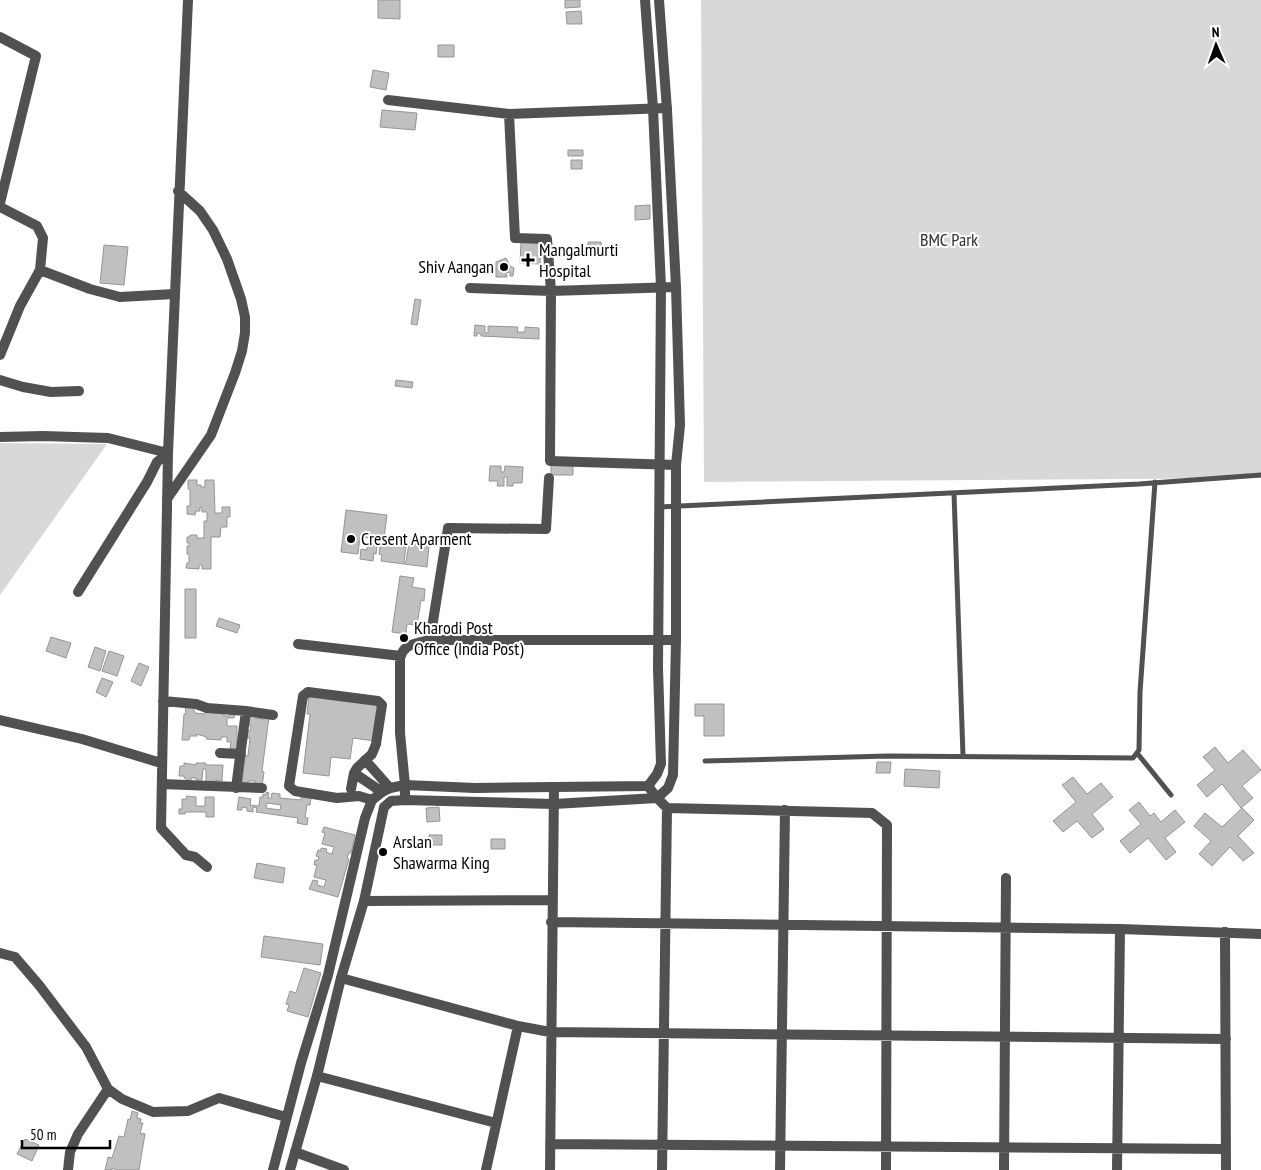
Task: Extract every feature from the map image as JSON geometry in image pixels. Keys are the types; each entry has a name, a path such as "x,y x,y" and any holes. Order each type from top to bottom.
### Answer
{"street":[{"path":"188,0 178,191 168,453 160,828 186,855 195,857 207,867"},
{"path":"645,0 653,108 661,287 658,668 660,764 657,774 648,786"},
{"path":"290,1170 317,1076 340,978 364,901 384,807 391,801 405,800 554,804 656,798 668,788 673,775 676,640 676,465 680,425 676,287 667,108 659,0"},
{"path":"0,37 36,56 0,203"},
{"path":"388,100 509,114 667,108"},
{"path":"509,114 515,238 547,239 551,291 550,461 676,465"},
{"path":"167,500 211,434 242,351 245,325 241,299 227,259 213,230 200,211 178,191"},
{"path":"0,207 37,226 42,238 40,270 20,306 1,350"},
{"path":"40,270 120,297 174,294"},
{"path":"470,288 551,291 676,287"},
{"path":"0,380 23,387 51,392 79,391"},
{"path":"0,437 108,438 168,453"},
{"path":"78,592 147,482 157,462 168,453"},
{"path":"430,640 448,528 546,529 548,478"},
{"path":"405,800 400,733 400,656 402,650 408,646 430,640 676,640"},
{"path":"298,644 400,656"},
{"path":"658,668 675,668"},
{"path":"351,789 354,774 364,760 372,754 376,744 382,705 378,701 308,692 302,696 289,786 294,790 337,798 359,796 372,800"},
{"path":"162,701 273,715"},
{"path":"236,788 246,711"},
{"path":"0,720 82,739 161,763"},
{"path":"660,735 674,735"},
{"path":"220,753 241,754"},
{"path":"364,760 386,790"},
{"path":"354,774 386,790"},
{"path":"162,784 262,788"},
{"path":"273,1170 286,1117 328,975 372,800 386,790 405,785 474,788 648,786"},
{"path":"648,786 656,798 667,808 872,813 887,825 886,1170"},
{"path":"550,1170 554,788"},
{"path":"662,1170 667,808"},
{"path":"780,1170 785,810"},
{"path":"1004,1170 1006,878"},
{"path":"364,901 552,900"},
{"path":"552,922 1006,928 1261,934"},
{"path":"1117,1170 1120,930"},
{"path":"1225,932 1226,1170"},
{"path":"0,953 15,957 39,985 86,1047 108,1088 122,1099 153,1112 188,1111 219,1098 286,1117"},
{"path":"340,978 518,1026 550,1032 1226,1039"},
{"path":"315,1017 330,1022"},
{"path":"486,1170 518,1026"},
{"path":"317,1076 496,1123"},
{"path":"68,1170 70,1152 74,1143 108,1088"},
{"path":"550,1144 1226,1149"},
{"path":"295,1152 344,1170"}],"lane":[{"path":"659,507 1261,476"},
{"path":"705,761 879,756 1133,758 1139,750 1140,692 1155,482"},
{"path":"954,493 963,756"},
{"path":"1137,753 1171,795"}],"green space":[{"name":"BMC Park","path":"701,0 1261,0 1261,478 704,482"},
{"path":"0,443 107,444 0,595"}],"building":[{"path":"378,0 400,0 400,19 378,18"},
{"path":"565,0 580,0 580,7 565,8"},
{"path":"581,11 582,24 567,24 566,12"},
{"path":"438,45 454,45 454,57 438,57"},
{"path":"373,70 389,73 386,90 370,87"},
{"path":"382,110 417,113 415,130 380,127"},
{"path":"568,150 583,150 583,156 568,156"},
{"path":"571,160 582,160 582,169 571,169"},
{"path":"650,205 650,219 635,220 635,206"},
{"path":"521,242 541,243 540,264 520,263"},
{"path":"588,242 601,242 602,249 588,249"},
{"path":"104,245 128,247 124,285 100,283"},
{"name":"Shiv Aangan","path":"506,258 510,266 514,268 513,276 510,276 510,272 506,273 507,277 496,277 496,262"},
{"path":"415,299 421,300 417,325 411,324"},
{"path":"475,325 485,326 485,333 488,333 488,326 518,327 517,332 525,332 525,327 539,328 539,339 481,336 481,334 477,333 477,336 474,336"},
{"path":"396,380 413,382 412,388 395,386"},
{"path":"551,463 573,463 573,475 551,475"},
{"path":"490,466 501,466 501,472 504,472 505,466 523,467 522,483 513,483 513,486 507,486 507,477 504,477 504,486 497,486 498,481 489,481"},
{"path":"188,480 197,480 197,485 205,487 205,480 214,480 215,513 222,513 222,507 230,507 227,527 221,527 220,537 211,537 211,569 202,569 202,565 199,565 199,569 186,568 187,563 189,563 187,546 189,546 189,543 187,543 187,537 197,535 197,538 204,538 204,521 207,521 207,512 202,512 202,507 200,507 200,511 196,511 195,515 187,514 187,506 190,506"},
{"name":"Cresent Aparment","path":"346,510 387,515 384,538 387,538 386,544 406,547 404,562 406,562 409,543 429,546 427,567 381,561 382,555 379,554 381,540 378,540 373,561 360,559 361,549 367,550 367,546 370,547 371,538 360,537 358,554 341,552"},
{"path":"400,576 414,578 412,587 425,589 424,601 421,600 417,625 407,624 406,634 392,632"},
{"path":"185,589 196,589 196,638 185,638"},
{"path":"219,618 240,625 237,633 216,626"},
{"path":"51,637 71,643 66,658 46,651"},
{"path":"95,647 106,651 100,671 88,667"},
{"path":"109,651 124,656 117,676 102,671"},
{"path":"139,663 149,667 141,686 131,681"},
{"path":"102,678 113,682 106,697 96,692"},
{"path":"309,696 379,704 375,741 353,738 350,759 331,757 329,776 303,773 310,714 307,714"},
{"path":"695,704 724,704 724,736 704,736 704,716 695,716"},
{"path":"185,706 193,706 195,713 205,714 205,711 224,712 224,716 230,716 230,713 235,712 234,718 227,718 227,726 237,726 237,749 230,749 231,742 227,742 227,737 221,737 221,740 206,739 207,737 196,734 197,736 190,736 189,740 182,740 184,714 186,714"},
{"path":"250,715 255,716 255,718 264,719 269,717 262,771 264,772 262,786 254,785 255,781 248,781 248,785 242,784 245,756 248,756 250,738 247,738 251,725 249,725"},
{"path":"1215,747 1228,763 1243,750 1261,770 1242,786 1253,798 1241,808 1222,784 1207,797 1197,785 1215,770 1203,757"},
{"path":"877,762 891,762 890,773 876,773"},
{"path":"184,763 223,765 222,781 206,782 206,769 203,769 202,780 191,778 191,782 187,782 184,776 179,776 180,766 184,766"},
{"path":"905,769 940,771 939,788 904,786"},
{"path":"1073,777 1087,794 1101,783 1113,797 1092,814 1104,829 1092,838 1077,821 1063,832 1053,821 1076,802 1062,785"},
{"path":"266,792 269,793 268,798 271,798 272,793 280,794 280,798 301,800 301,797 311,798 310,805 307,805 305,817 308,818 307,825 297,823 298,818 256,812 257,808 253,807 253,812 247,811 247,808 242,807 242,810 237,810 239,797 251,799 250,805 259,806 260,797 263,797 263,794 266,795","holes":["267,803 281,805 280,810 266,808"]},
{"path":"186,796 196,797 196,806 205,806 205,797 214,797 214,817 206,817 206,812 185,812 185,814 179,814 179,809 182,809 182,799 187,799"},
{"path":"1139,802 1150,816 1154,813 1161,822 1175,810 1185,822 1165,838 1176,852 1166,860 1148,838 1130,853 1120,841 1141,824 1129,810"},
{"path":"439,807 440,821 427,822 426,808"},
{"path":"1242,808 1254,820 1238,836 1254,853 1243,861 1230,847 1212,866 1199,854 1211,841 1194,826 1205,813 1222,827"},
{"path":"324,827 355,835 351,853 349,853 347,858 349,859 338,897 309,889 313,880 318,881 317,885 324,887 326,880 314,877 317,865 314,865 315,860 318,860 319,857 316,856 318,850 321,851 321,848 327,849 326,852 332,854 334,847 322,844 325,833 322,832"},
{"path":"429,835 442,835 442,845 429,845"},
{"path":"491,839 505,839 505,849 491,849"},
{"path":"257,863 285,868 283,883 254,878"},
{"path":"264,936 323,944 320,965 261,957"},
{"path":"304,968 321,973 308,1017 287,1011 289,1005 286,1004 290,991 296,993"},
{"path":"132,1111 138,1113 137,1118 141,1119 140,1123 143,1123 140,1133 145,1134 139,1170 116,1170 112,1168 112,1170 105,1170 108,1157 112,1158 119,1136 124,1137"},
{"path":"25,1139 39,1145 32,1161 17,1154"}],"place":[{"name":"Mangalmurti Hospital","path":"528,260"},
{"name":"Shiv Aangan","path":"504,267"},
{"name":"Cresent Aparment","path":"351,539"},
{"name":"Kharodi Post Office (India Post)","path":"404,638"},
{"name":"Arslan Shawarma King","path":"383,852"}]}
